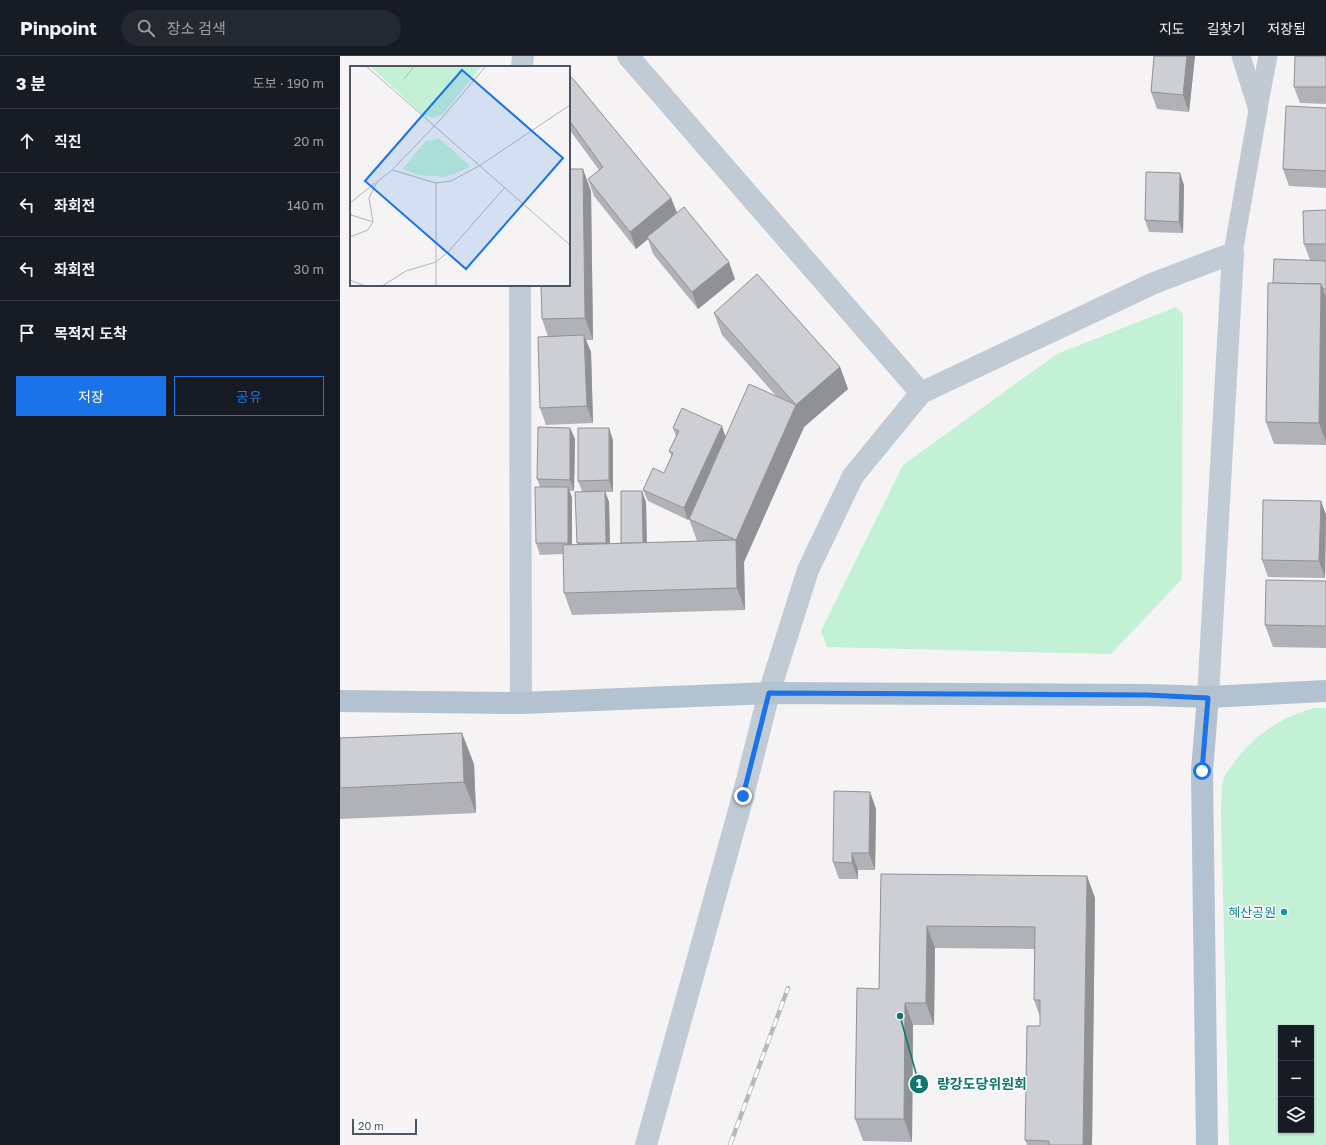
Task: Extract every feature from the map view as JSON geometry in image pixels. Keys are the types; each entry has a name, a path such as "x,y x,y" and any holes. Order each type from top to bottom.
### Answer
{"main road":[{"path":"522,66 523,56"},
{"path":"628,56 921,393"},
{"path":"646,1145 743,796 769,693 808,570 853,476 921,393 1154,283 1233,253 1208,698 1202,771 1207,1145"},
{"path":"520,286 521,703"},
{"path":"340,701 521,703 769,693 1140,695 1208,698 1326,691"}],"street":[{"path":"1242,56 1258,110"},
{"path":"1233,253 1268,56"}],"green space":[{"path":"1176,307 1183,314 1182,579 1111,654 827,647 821,631 903,465 1057,354"},
{"name":"혜산공원","path":"1314,708 1326,708 1326,1145 1229,1145 1221,811 1223,781 1226,774 1249,745 1279,722"}],"building":[{"path":"1154,56 1187,56 1183,95 1151,92"},
{"path":"1295,56 1326,56 1326,87 1294,87"},
{"path":"570,76 671,198 630,232 588,179 603,167 570,121"},
{"path":"1286,106 1326,108 1326,171 1283,169"},
{"path":"570,169 583,169 585,318 542,319 541,286 570,286"},
{"path":"1146,172 1180,173 1179,222 1145,220"},
{"path":"684,207 729,262 692,292 647,237"},
{"path":"1326,210 1326,244 1304,244 1303,211"},
{"path":"1274,259 1326,261 1326,289 1323,289 1321,284 1273,283"},
{"path":"757,274 840,367 796,405 714,313"},
{"path":"1268,283 1321,284 1319,423 1266,422"},
{"path":"584,335 587,406 540,408 538,337"},
{"path":"749,384 796,405 736,540 689,519"},
{"path":"682,408 722,426 684,508 643,490 653,468 664,473 673,453 669,451 679,431 673,428"},
{"path":"538,427 570,428 570,480 537,479"},
{"path":"578,428 609,428 609,480 578,481"},
{"path":"535,487 568,487 568,543 536,543"},
{"path":"605,491 606,543 577,543 575,492"},
{"path":"621,491 642,491 643,543 621,543"},
{"path":"1263,500 1321,501 1319,561 1262,560"},
{"path":"736,540 737,588 564,593 563,545"},
{"path":"1266,580 1326,581 1326,626 1265,625"},
{"path":"462,733 464,782 340,788 340,738"},
{"path":"834,791 870,792 869,853 852,853 852,863 833,862"},
{"path":"881,874 1087,876 1083,1145 1049,1145 1049,1141 1025,1140 1027,1026 1040,1026 1040,1000 1034,1000 1035,927 927,926 926,1003 905,1003 904,1119 855,1119 857,988 879,989"}],"railway":[{"path":"730,1145 788,988"}],"place":[{"name":"혜산공원","path":"1284,912"},
{"name":"량강도당위원회","path":"900,1016"}],"route":[{"path":"743,796 769,693 1148,695 1208,698 1202,771"}]}
